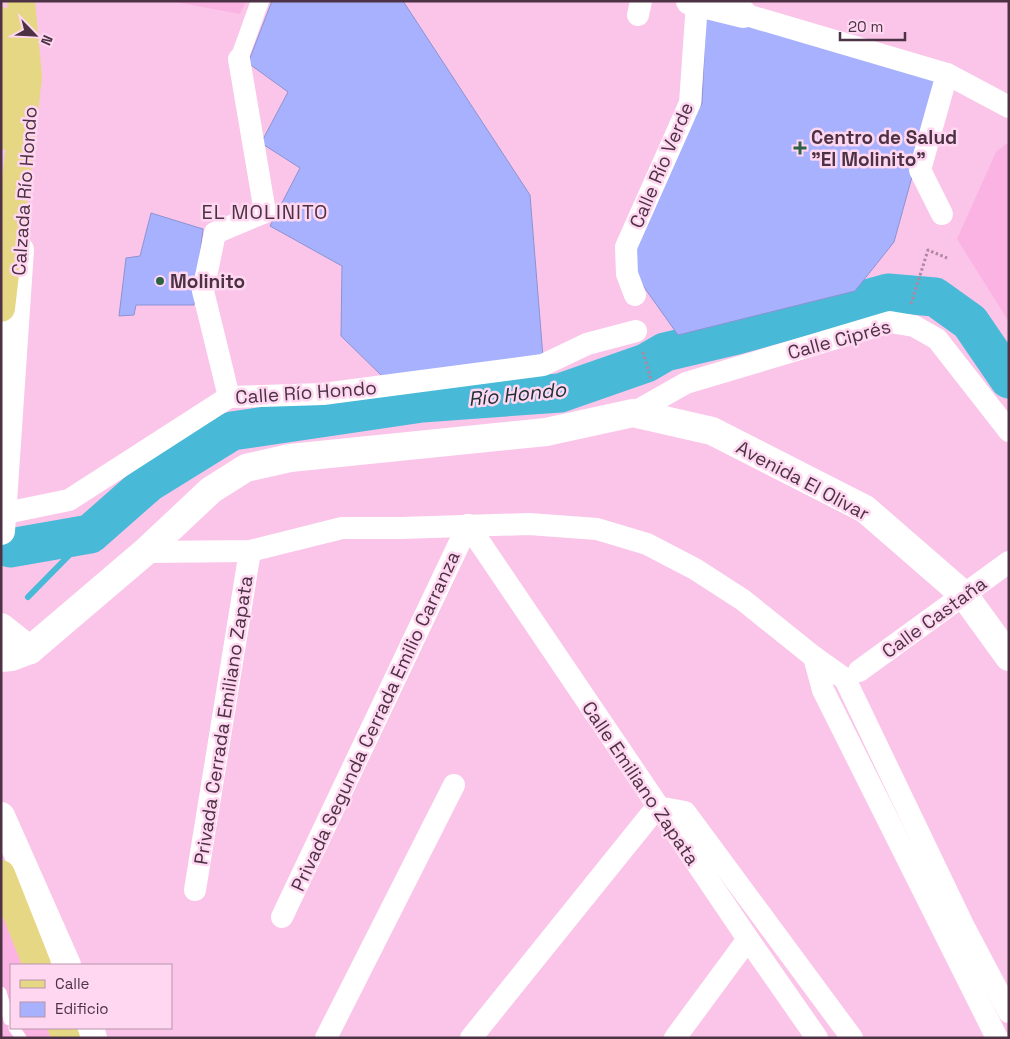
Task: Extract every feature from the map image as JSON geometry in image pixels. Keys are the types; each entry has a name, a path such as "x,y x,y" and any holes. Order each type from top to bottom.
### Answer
{"main road":[{"name":"Calzada Río Hondo","path":"1,308 28,77 21,1"},
{"path":"1,21 10,132"},
{"path":"1,874 38,964"}],"street":[{"name":"Calzada Río Hondo","path":"2,520 10,132 14,56 8,1"},
{"name":"Calzada Río Hondo","path":"1,218 10,132 35,57 30,1"},
{"path":"229,397 203,292 215,233 265,212 239,59 260,1"},
{"path":"693,2 746,8 947,74 1009,107"},
{"name":"Calle Río Verde","path":"635,295 627,274 626,247 690,103 693,2"},
{"path":"942,214 920,170 947,74"},
{"name":"Calle Ciprés","path":"633,413 686,383 890,322 914,326 937,339 1009,431"},
{"name":"Calle Río Hondo","path":"2,520 69,500 229,397 323,394 543,365 587,344 638,339"},
{"path":"1,658 11,657 30,650 145,552 210,490 246,468 290,458 546,432 633,413"},
{"name":"Avenida El Olivar","path":"633,413 712,432 865,510 964,596 1009,657"},
{"path":"145,552 250,551 342,528 529,524 597,529 647,544 696,569 743,600 845,680 964,927 1009,1012"},
{"name":"Calle Emiliano Zapata","path":"468,525 657,807 817,1038"},
{"name":"Privada Segunda Cerrada Emilio Carranza","path":"282,918 468,525"},
{"name":"Privada Cerrada Emiliano Zapata","path":"195,890 250,551"},
{"name":"Calle Castaña","path":"858,671 1009,562"},
{"path":"1,628 30,650"},
{"path":"814,657 823,690 997,1038"},
{"path":"326,1038 454,785"},
{"path":"471,1038 657,807 685,812 852,1038"},
{"path":"1,816 67,964"},
{"path":"675,1038 748,940"}],"lane":[{"path":"1,992 9,1024"},
{"path":"1,1008 9,1024"}],"path":[{"path":"908,310 928,250 947,258"},
{"path":"638,339 653,384"}],"shaded area":[{"path":"170,1 246,1 240,14"},
{"path":"1009,142 1009,322 957,239 996,152"},
{"path":"1,893 31,964 10,964 10,1029 60,1029 64,1038 1,1038"}],"building":[{"name":"Molinito","path":"272,1 403,1 530,195 543,357 383,377 341,336 342,266 270,226 300,168 261,143 288,92 248,63"},
{"name":"Centro de Salud \"El Molinito\"","path":"706,13 939,79 894,242 855,291 678,335 634,273 632,251 702,103"},
{"name":"Molinito","path":"151,213 203,229 194,305 136,305 134,315 119,316 126,258 140,256"}],"waterway":[{"name":"Río Hondo","path":"10,548 90,534 148,483 232,431 422,403 560,393 646,363 665,352 737,335 888,293 935,297 970,322 1009,379"},
{"path":"28,597 90,534"}],"place":[{"name":"Centro de Salud \"El Molinito\"","path":"800,148"},
{"name":"Molinito","path":"160,281"}],"district":[{"name":"EL MOLINITO","path":"265,212"}]}
